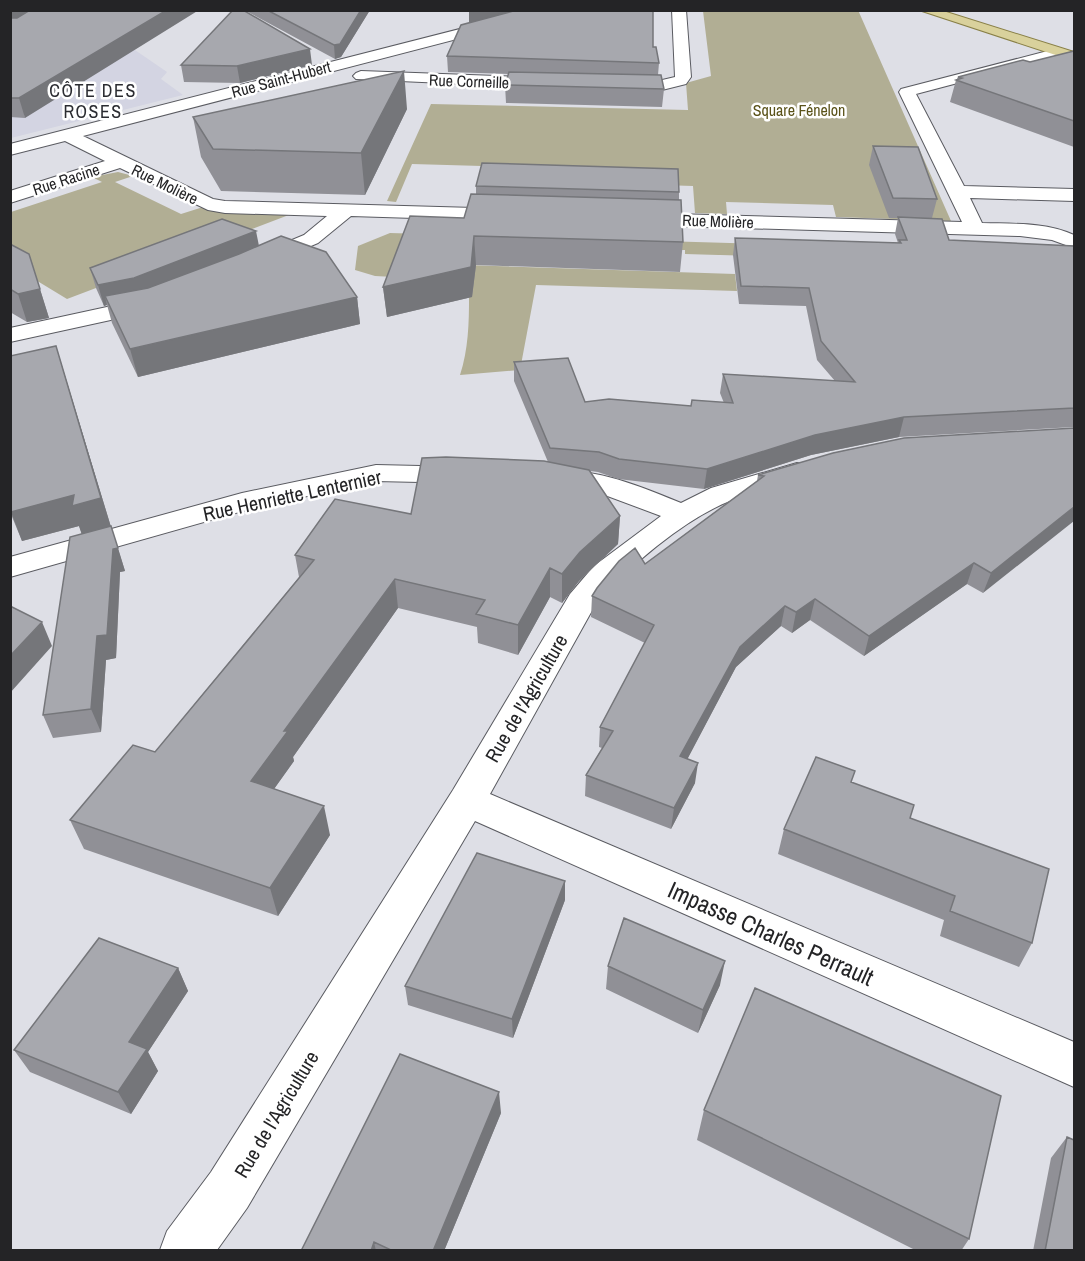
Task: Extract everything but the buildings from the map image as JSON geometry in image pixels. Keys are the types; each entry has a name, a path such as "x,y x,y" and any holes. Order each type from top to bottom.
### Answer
{"main road":[{"path":"925,10 1069,51"},
{"path":"961,10 1069,51"}],"street":[{"name":"Rue Saint-Hubert","path":"10,150 552,10"},
{"path":"602,85 657,86 680,81 683,77 679,10"},
{"path":"975,228 907,92 1069,51"},
{"name":"Rue Corneille","path":"312,57 367,78 571,84"},
{"name":"Rue Molière","path":"68,136 208,204 345,211 528,216"},
{"name":"Rue Racine","path":"10,197 121,162"},
{"path":"957,192 1074,195"},
{"path":"235,273 311,238 345,211"},
{"name":"Rue Molière","path":"620,218 975,228 1056,234 1074,242"},
{"path":"10,335 146,307 168,298"},
{"name":"Rue de l'Agriculture","path":"186,1251 229,1190 467,801 581,602 605,573 682,514 721,494 822,463"},
{"name":"Rue Henriette Lenternier","path":"10,567 252,499 376,473 488,476"},
{"path":"533,477 598,483 682,514"},
{"name":"Impasse Charles Perrault","path":"467,801 1074,1065"}],"shaded area":[{"path":"78,11 167,72 161,79 183,95 11,138 11,104"}],"green space":[{"name":"Square Fénelon","path":"858,10 951,221 836,217 833,205 726,202 727,214 695,213 693,186 478,179 482,166 412,164 396,202 387,201 431,104 688,110 686,83 711,76 703,11"},
{"path":"118,172 133,176 115,182 181,214 200,208 294,213 67,299 11,265 11,212 102,182 92,177"},
{"path":"390,233 1064,253 1074,257 785,257 685,254 685,250 674,250 406,263 735,274 737,291 536,285 520,370 460,375 467,340 469,281 375,276 355,270 358,246"}],"district":[{"name":"CÔTE DES ROSES","path":"93,100"}]}
